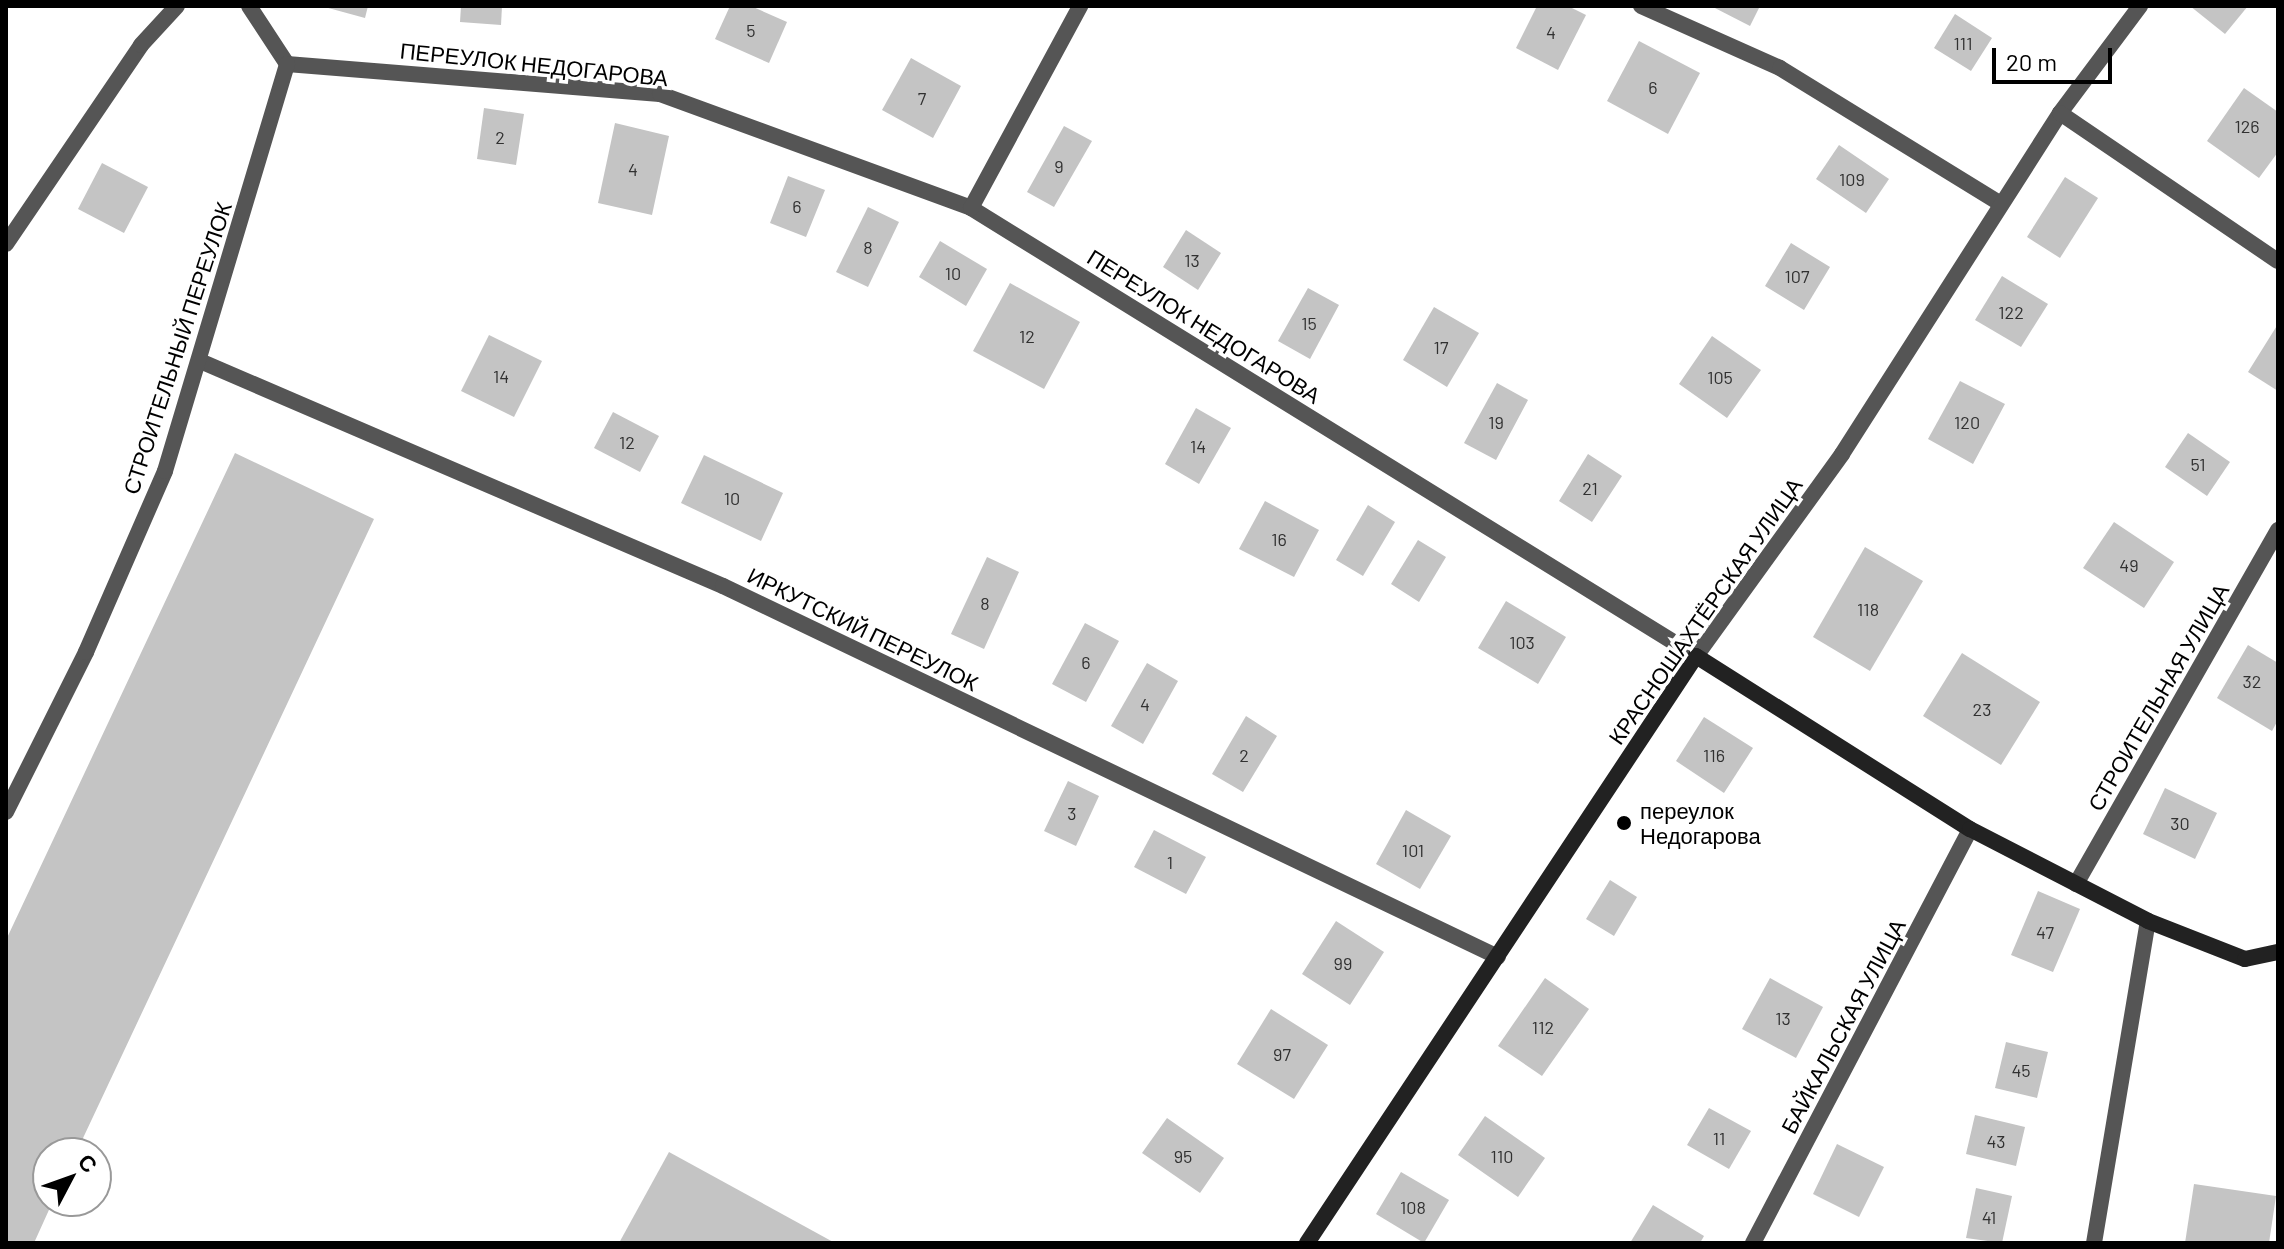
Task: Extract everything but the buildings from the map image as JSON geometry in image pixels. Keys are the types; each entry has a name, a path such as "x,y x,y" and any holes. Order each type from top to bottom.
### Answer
{"street":[{"path":"6,244 141,45 177,6"},
{"path":"249,6 287,64"},
{"path":"971,208 1080,6"},
{"path":"1641,6 1780,68 2001,204"},
{"name":"КРАСНОШАХТЁРСКАЯ УЛИЦА","path":"1307,1243 1696,656 1842,454 2060,113 2140,6"},
{"name":"ПЕРЕУЛОК НЕДОГАРОВА","path":"287,64 660,94 971,208 1970,829 2148,921 2245,959 2278,952"},
{"name":"СТРОИТЕЛЬНЫЙ ПЕРЕУЛОК","path":"6,812 86,652 165,471 287,64"},
{"path":"2060,113 2278,261"},
{"name":"ИРКУТСКИЙ ПЕРЕУЛОК","path":"200,361 723,586 1498,957"},
{"name":"СТРОИТЕЛЬНАЯ УЛИЦА","path":"2076,884 2278,530"},
{"name":"БАЙКАЛЬСКАЯ УЛИЦА","path":"1753,1243 1970,829"},
{"path":"2094,1243 2148,921"}],"place":[{"name":"переулок Недогарова","path":"1624,823"}]}
